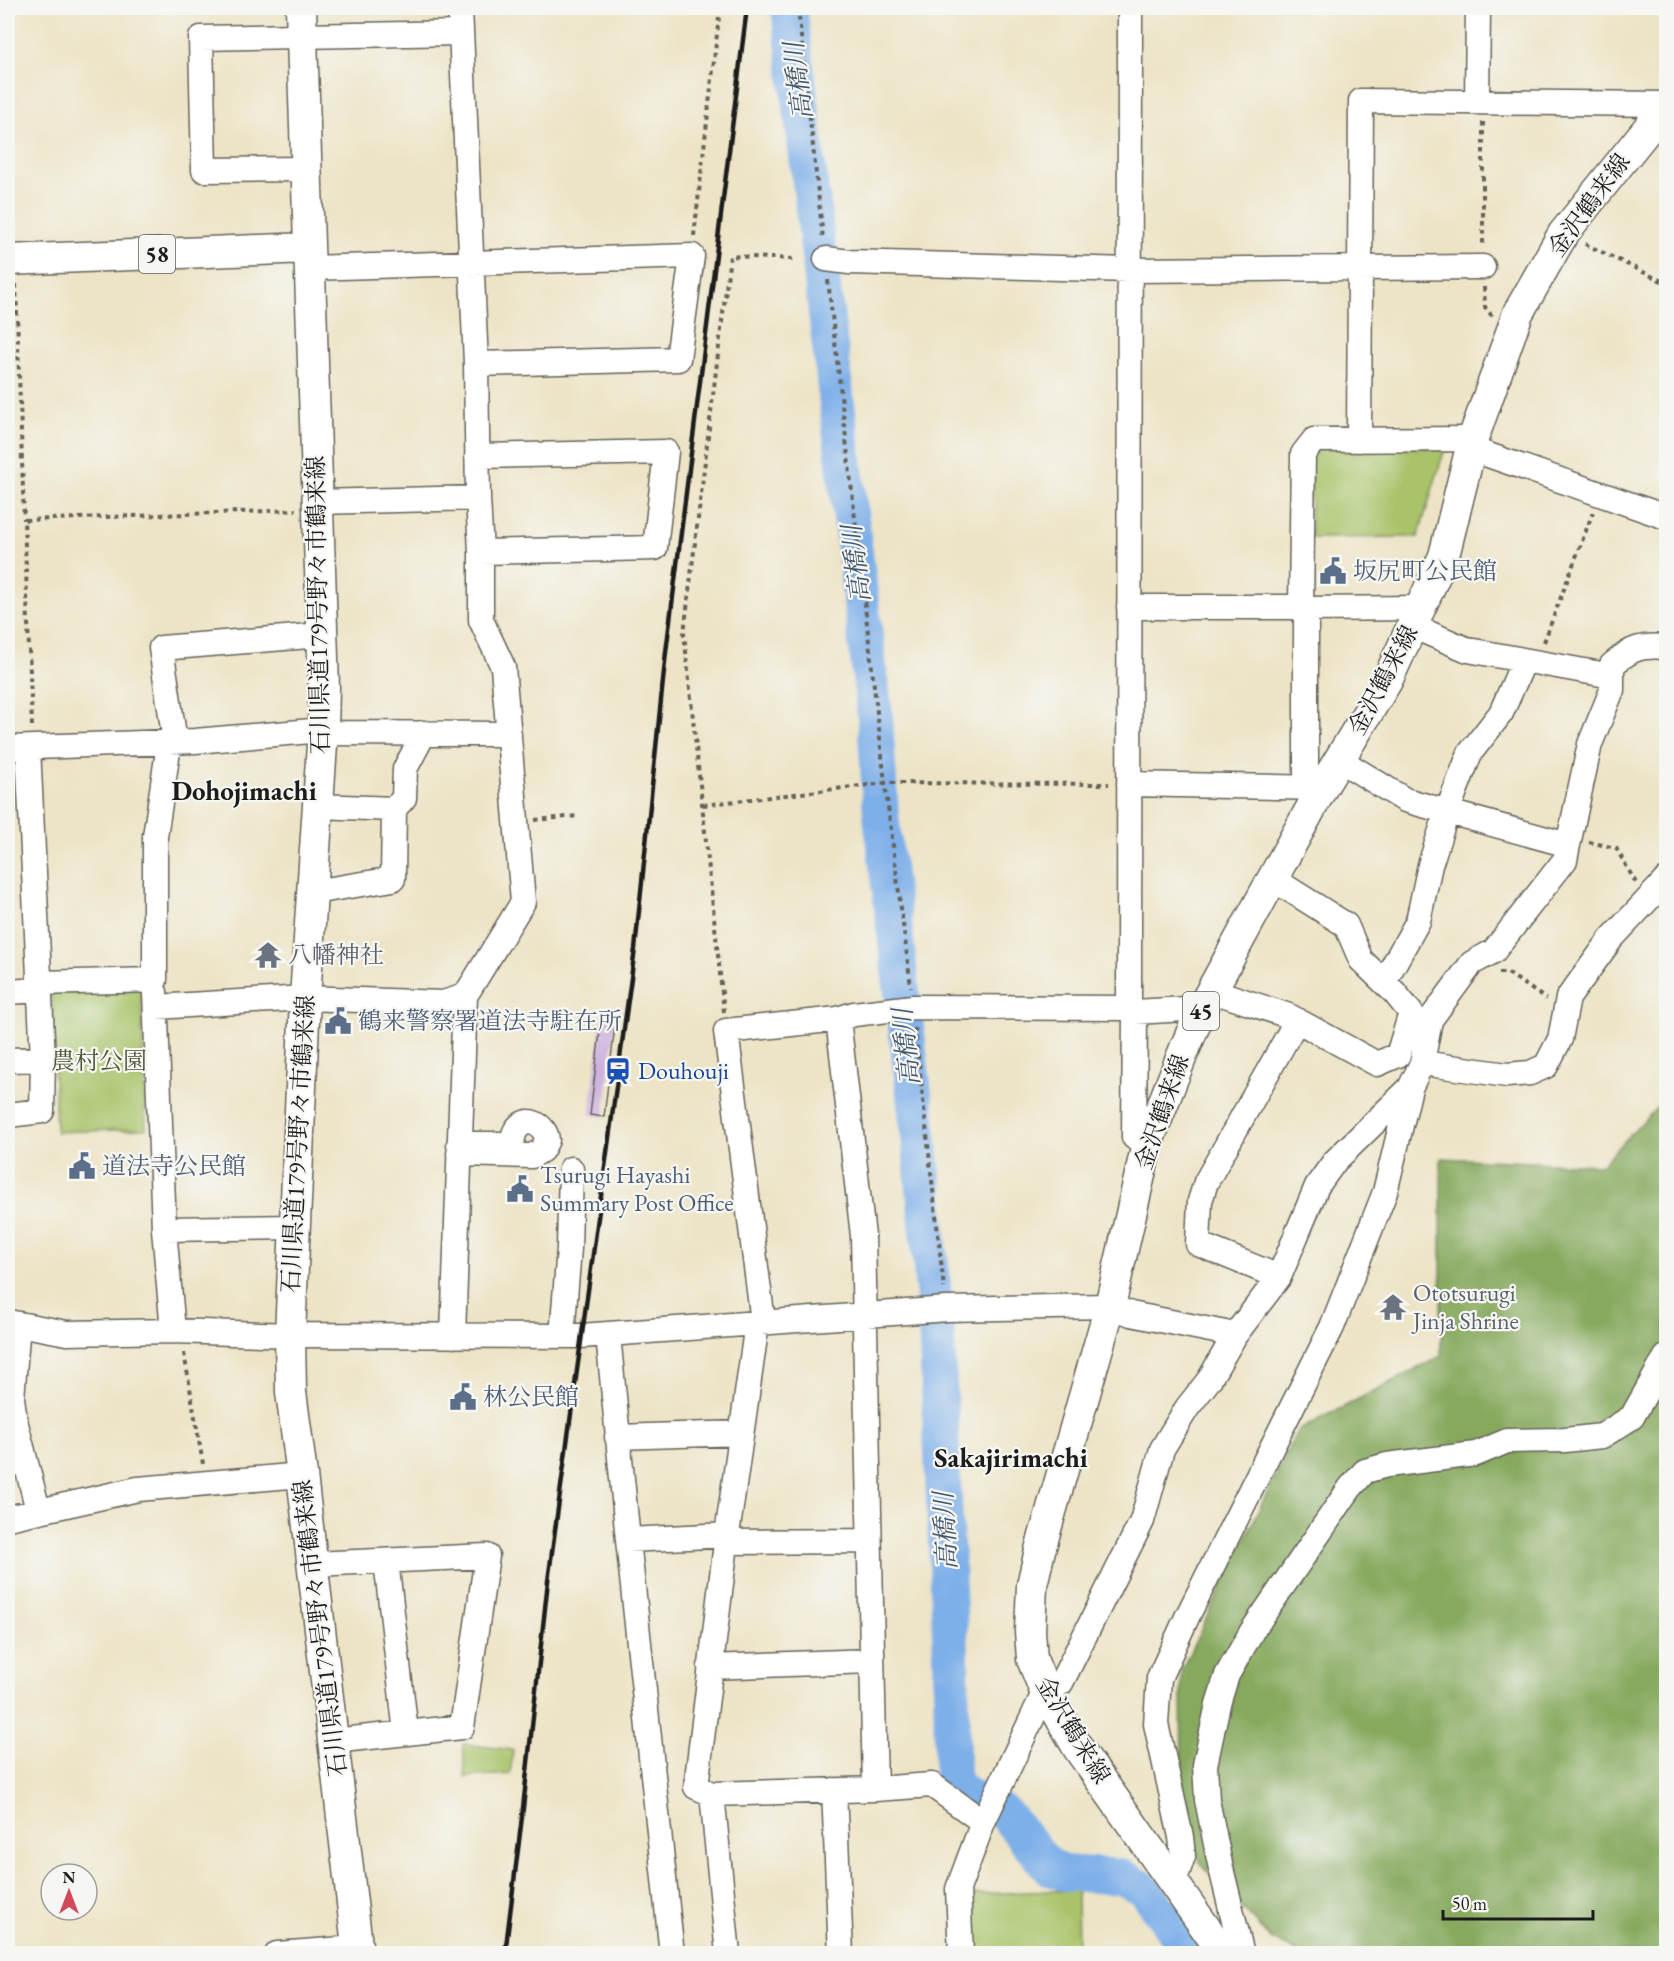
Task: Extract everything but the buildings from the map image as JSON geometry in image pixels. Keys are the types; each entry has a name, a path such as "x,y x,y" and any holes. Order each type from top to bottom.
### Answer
{"main road":[{"name":"石川県道179号野々市鶴来線","path":"301,21 322,635 323,730 305,999 290,1335 291,1392 357,1951"},
{"name":"金沢鶴来線","path":"1224,1953 1078,1748 1045,1691 1032,1659 1030,1631 1032,1585 1040,1550 1110,1306 1147,1144 1208,999 1273,879 1314,781 1340,760 1387,681 1416,617 1443,556 1472,444 1518,314 1563,234 1666,105"},
{"name":"58","path":"11,260 308,258"}],"street":[{"path":"453,1336 465,996 524,902 503,667 481,620 476,364 460,8"},
{"path":"1130,8 1129,784 1132,1010 1134,1137 1147,1144"},
{"path":"1478,8 1480,103"},
{"path":"306,169 204,170 201,38 301,21 461,33"},
{"path":"1359,440 1360,101 1666,105"},
{"path":"308,258 471,264 692,256 678,358 476,364"},
{"path":"826,259 849,262 1130,270 1483,267"},
{"path":"1129,784 1314,781 1304,608 1303,454 1314,440 1472,444 1666,517"},
{"path":"477,456 666,452 655,548 481,552"},
{"path":"317,506 478,498"},
{"path":"1129,608 1304,608 1416,617 1468,650 1612,676"},
{"path":"173,1331 164,1230 155,980 155,836 168,751 175,742 161,648 322,635"},
{"path":"1174,1882 1183,1856 1181,1837 1156,1724 1158,1678 1332,1327 1385,1192 1410,1088 1422,1064 1430,1020 1472,963 1494,951 1565,860 1590,744 1612,690 1612,665 1628,651 1649,646 1666,647"},
{"path":"1384,982 1418,921 1430,865 1447,812 1470,753 1501,714 1530,662"},
{"path":"8,1115 42,1112 43,1059 39,986 18,748 175,742 323,730 331,733 509,734"},
{"path":"313,892 393,879 394,809 404,798 405,770 424,733"},
{"path":"1340,760 1405,800 1568,845"},
{"path":"318,806 394,809"},
{"path":"988,1811 932,1785 712,1794 696,1787 726,1538 760,1322 726,1031 838,1019 854,1014 905,1008 1132,1010 1208,999 1289,1016 1377,1064 1398,1056 1411,1013 1395,993 1360,960 1346,925 1273,879"},
{"path":"1422,1064 1507,1075 1530,1073 1546,1066 1560,1039 1568,999 1611,939 1666,880"},
{"path":"8,992 39,986 155,980"},
{"path":"156,1007 305,999 443,1004 465,996"},
{"path":"838,1019 863,1236 875,1789"},
{"path":"1279,1277 1198,1244 1200,1201 1206,1182 1297,1020"},
{"path":"8,1060 43,1059"},
{"path":"961,1953 958,1889 988,1811 1045,1691 1061,1683 1142,1521 1162,1449 1187,1408 1209,1380 1235,1335 1279,1277 1317,1186 1335,1161 1410,1088"},
{"path":"562,1336 569,1248 571,1169"},
{"path":"164,1230 294,1227"},
{"path":"38,1510 15,1420 12,1398 13,1323 67,1333 173,1331 290,1335 562,1336 608,1335 938,1310 1110,1306 1131,1314 1235,1335"},
{"path":"608,1335 672,1953"},
{"path":"1242,1953 1220,1864 1204,1765 1218,1704 1227,1675 1252,1631 1350,1488 1365,1471 1387,1465 1476,1454 1508,1441 1565,1440 1602,1436 1632,1417 1666,1357"},
{"path":"617,1437 741,1433"},
{"path":"8,1518 138,1489 302,1475"},
{"path":"628,1540 726,1538 869,1541"},
{"path":"313,1564 487,1556 462,1727 333,1741"},
{"path":"386,1561 406,1732"},
{"path":"710,1667 871,1661"},
{"path":"834,1790 841,1953"},
{"path":"712,1794 728,1953"},
{"path":"277,1953 357,1951"}],"path":[{"path":"692,256 720,8"},
{"path":"798,8 884,784 905,1008 938,1310"},
{"path":"1480,103 1485,306 1508,339"},
{"path":"1563,234 1666,284"},
{"path":"726,1031 684,633 730,256 794,259"},
{"path":"11,260 33,724 18,748"},
{"path":"1530,662 1600,494"},
{"path":"24,520 317,506"},
{"path":"703,805 884,784 1129,784"},
{"path":"516,822 578,816"},
{"path":"1568,845 1592,842 1616,848 1647,901"},
{"path":"1493,974 1508,973 1564,1012"},
{"path":"173,1331 181,1341 207,1483"}],"green space":[{"path":"1319,448 1445,448 1418,537 1311,538 1311,458"},
{"name":"農村公園","path":"141,989 146,1129 56,1132 51,992"},
{"path":"1666,1098 1666,1953 1302,1954 1272,1940 1200,1863 1182,1803 1181,1671 1297,1431 1441,1356 1441,1158 1601,1165"},
{"path":"463,1744 513,1750 510,1774 465,1777"},
{"path":"1077,1890 1078,1953 976,1953 974,1894"}],"waterway":[{"name":"高橋川","path":"789,8 875,717 881,815 920,1145 936,1321 951,1655 952,1779 961,1792 1004,1813 1050,1868 1064,1873 1122,1877 1144,1889 1175,1931 1188,1954"}],"railway":[{"path":"505,1954 548,1581 635,949 666,652 747,8"}],"place":[{"name":"坂尻町公民館","path":"1333,571"},
{"name":"八幡神社","path":"268,955"},
{"name":"鶴来警察署道法寺駐在所","path":"338,1021"},
{"name":"Douhouji","path":"618,1071"},
{"name":"道法寺公民館","path":"82,1166"},
{"name":"Tsurugi Hayashi Summary Post Office","path":"520,1189"},
{"name":"Ototsurugi Jinja Shrine","path":"1393,1307"},
{"name":"林公民館","path":"463,1397"}],"district":[{"name":"Dohojimachi","path":"244,791"},
{"name":"Sakajirimachi","path":"1011,1458"}]}
